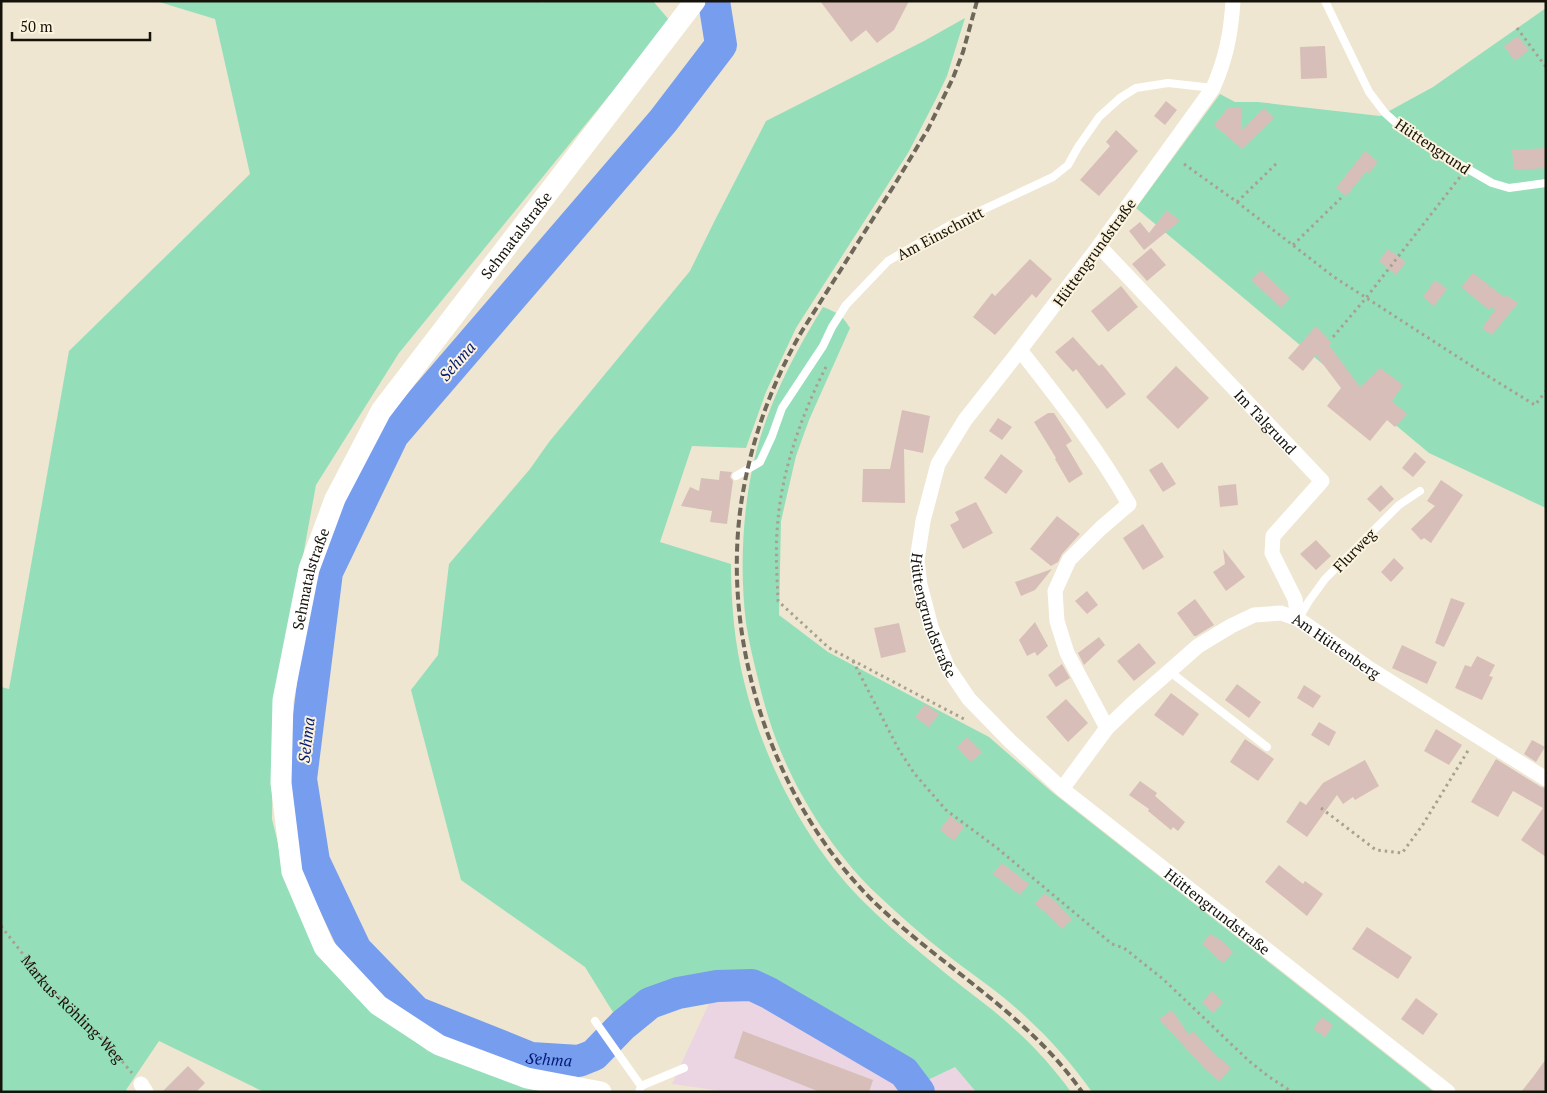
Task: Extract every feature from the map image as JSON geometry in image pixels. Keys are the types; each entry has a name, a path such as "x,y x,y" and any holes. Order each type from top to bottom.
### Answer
{"main road":[{"name":"Sehmatalstraße","path":"601,1092 527,1078 439,1045 378,1005 324,946 292,872 281,783 283,700 309,569 335,499 381,411 577,157 689,4"}],"street":[{"name":"Hüttengrundstraße","path":"1233,1 1231,28 1222,68 1213,88 1099,246 965,420 938,464 923,521 917,560 920,585 932,627 948,668 969,699 996,726 1062,789 1448,1092"},
{"name":"Im Talgrund","path":"1099,246 1322,481 1273,536 1272,553 1295,599 1298,620"},
{"path":"1020,350 1112,473 1129,504 1101,528 1070,560 1055,591 1057,621 1067,653 1107,728"},
{"name":"Am Hüttenberg","path":"1062,789 1107,728 1198,646 1231,626 1254,615 1281,613 1298,620 1367,667 1546,779"}],"lane":[{"name":"Hüttengrund","path":"1325,1 1369,92 1385,113 1403,129 1492,184 1509,188 1546,182"},
{"name":"Am Einschnitt","path":"736,476 760,462 782,408 823,346 832,327 846,305 888,260 950,225 1053,177 1068,165 1099,117 1120,98 1136,88 1168,83 1213,88"},
{"name":"Flurweg","path":"1298,620 1309,601 1325,580 1399,505 1420,491"},
{"path":"1170,671 1267,747"},
{"path":"595,1021 640,1089 684,1068"}],"path":[{"path":"1516,28 1546,66"},
{"path":"1238,202 1278,162"},
{"path":"1184,164 1238,202 1334,277 1478,370 1535,405 1546,392"},
{"path":"1333,337 1366,298 1466,169"},
{"path":"1293,245 1341,198"},
{"path":"829,362 800,426 785,476 778,519 776,561 778,601 829,648 963,718 996,726"},
{"path":"853,661 899,750 914,773 946,810 997,848 1112,944 1124,948 1163,979 1249,1061 1292,1092"},
{"path":"1322,808 1376,850 1402,853 1422,826 1478,736"},
{"name":"Markus-Röhling-Weg","path":"1,926 47,985 103,1039 144,1088"}],"shaded area":[{"path":"752,985 955,1067 976,1092 729,1092 672,1084 717,986"}],"green space":[{"path":"156,1 540,1 542,3 544,1 653,1 670,21 399,353 316,485 273,720 272,819 286,876 318,955 357,998 428,1051 524,1086 552,1092 264,1092 159,1041 126,1090 129,1092 1,1092 1,687 9,689 69,351 250,174 215,19"},
{"path":"1546,8 1546,508 1429,453 1136,208 1220,94 1235,102 1258,102 1380,116 1433,87"},
{"path":"965,18 947,76 935,101 908,153 796,328 766,392 746,448 692,446 660,542 731,564 734,624 749,700 762,739 778,776 797,813 818,847 842,878 868,906 916,949 1012,1027 1043,1058 1071,1092 976,1092 955,1067 913,1087 769,993 752,985 717,986 678,993 650,1003 623,1025 585,967 461,880 411,690 438,655 449,564 530,469 549,442 690,271 766,121 924,41"},
{"path":"823,307 839,315 850,328 809,420 796,456 781,521 779,615 828,652 989,737 1052,792 1434,1092 1092,1092 1036,1026 1008,1001 912,926 861,878 844,858 828,837 799,791 777,743 765,706 750,646 743,585 744,527 757,448 780,385"}],"building":[{"path":"820,1 909,1 894,30 877,43 866,30 851,42"},
{"path":"1518,36 1529,50 1515,61 1504,46"},
{"path":"1325,46 1327,78 1301,79 1300,47"},
{"path":"1166,101 1177,110 1165,125 1154,116"},
{"path":"1228,108 1241,108 1242,130 1264,108 1274,118 1242,149 1214,125"},
{"path":"1116,130 1138,151 1099,196 1080,180 1110,146 1106,142"},
{"path":"1546,148 1546,168 1514,170 1512,150"},
{"path":"1365,151 1378,162 1369,173 1366,172 1346,196 1336,188"},
{"path":"1167,210 1180,221 1144,250 1129,231 1140,222 1149,233"},
{"path":"1151,248 1166,265 1147,281 1132,264"},
{"path":"1388,249 1406,262 1396,275 1379,261"},
{"path":"1030,259 1052,279 1036,298 1032,294 995,335 973,317 992,293 995,296"},
{"path":"1261,270 1290,298 1281,308 1251,280"},
{"path":"1473,273 1504,297 1506,295 1518,303 1492,335 1482,328 1495,310 1491,307 1489,310 1461,287"},
{"path":"1435,280 1447,289 1434,306 1423,297"},
{"path":"1121,286 1138,307 1108,332 1091,311"},
{"path":"1316,326 1331,342 1329,345 1360,387 1380,368 1403,385 1392,401 1407,414 1395,427 1387,420 1370,441 1327,406 1341,388 1316,355 1303,371 1288,358"},
{"path":"1073,337 1099,366 1102,364 1126,394 1107,409 1076,369 1073,372 1055,352"},
{"path":"1176,366 1209,398 1178,429 1146,397"},
{"path":"902,410 930,416 923,453 904,449 905,503 862,502 863,469 890,469"},
{"path":"1048,413 1054,413 1072,441 1066,445 1083,474 1069,483 1034,422"},
{"path":"998,418 1012,427 1002,440 989,431"},
{"path":"1415,452 1426,462 1413,477 1402,468"},
{"path":"1001,454 1023,471 1006,494 984,478"},
{"path":"1162,462 1176,484 1163,492 1149,470"},
{"path":"720,471 732,472 730,477 733,481 727,524 710,522 712,511 681,506 690,487 699,491 701,478 719,480"},
{"path":"1441,480 1463,495 1431,543 1424,538 1421,540 1411,529 1435,506 1427,501"},
{"path":"1236,484 1238,505 1220,507 1218,486"},
{"path":"1381,485 1394,499 1380,512 1367,499"},
{"path":"976,502 993,533 963,549 950,525 959,520 955,512"},
{"path":"1057,516 1080,534 1062,554 1058,562 1051,566 1030,549"},
{"path":"1143,524 1164,557 1143,570 1123,538"},
{"path":"1316,540 1331,556 1316,570 1300,554"},
{"path":"1223,549 1245,577 1226,591 1213,572 1225,564"},
{"path":"1394,558 1404,568 1391,582 1381,572"},
{"path":"1052,569 1035,590 1021,596 1015,582"},
{"path":"1087,591 1098,605 1087,614 1075,601"},
{"path":"1451,598 1465,603 1444,647 1435,643"},
{"path":"1195,599 1214,625 1194,636 1177,613"},
{"path":"1035,622 1048,646 1037,656 1035,652 1027,656 1019,640"},
{"path":"899,623 906,652 881,658 874,628"},
{"path":"1099,637 1105,645 1084,665 1078,653"},
{"path":"1139,643 1156,663 1134,681 1117,661"},
{"path":"1402,645 1437,662 1427,684 1392,668"},
{"path":"1477,656 1495,665 1489,676 1493,677 1482,700 1455,688 1465,665 1471,667"},
{"path":"1062,664 1070,678 1056,687 1048,675"},
{"path":"1237,684 1261,702 1249,718 1225,700"},
{"path":"1304,685 1321,696 1313,708 1297,698"},
{"path":"1171,693 1199,714 1183,736 1154,715"},
{"path":"1066,699 1088,723 1068,742 1046,717"},
{"path":"925,704 939,714 929,727 915,717"},
{"path":"1319,722 1336,732 1329,746 1311,735"},
{"path":"1436,729 1462,745 1449,765 1424,751"},
{"path":"967,737 982,752 971,762 957,747"},
{"path":"1245,739 1274,759 1258,781 1230,762"},
{"path":"1532,740 1545,747 1536,762 1524,754"},
{"path":"1496,759 1541,787 1546,788 1546,857 1521,840 1543,808 1513,791 1498,817 1471,802"},
{"path":"1365,760 1379,786 1355,800 1353,797 1343,804 1337,795 1307,837 1286,822 1300,801 1306,805 1323,783"},
{"path":"1140,781 1157,793 1155,796 1185,822 1178,831 1173,827 1171,830 1148,811 1149,809 1129,795"},
{"path":"950,816 964,827 954,841 940,830"},
{"path":"1002,863 1029,884 1020,895 993,874"},
{"path":"1279,865 1303,884 1305,881 1323,894 1307,916 1265,882"},
{"path":"1044,893 1055,901 1072,919 1062,929 1035,904"},
{"path":"1367,927 1412,957 1398,979 1352,949"},
{"path":"1210,934 1222,941 1233,952 1223,963 1202,944"},
{"path":"1212,991 1223,1002 1213,1013 1202,1002"},
{"path":"1416,998 1438,1014 1423,1035 1401,1019"},
{"path":"1172,1010 1189,1035 1193,1031 1218,1058 1231,1068 1219,1081 1206,1070 1159,1019"},
{"path":"1322,1017 1333,1025 1325,1037 1313,1029"},
{"path":"743,1031 873,1080 869,1092 820,1092 734,1058"},
{"path":"1546,1059 1546,1092 1521,1092 1533,1077"},
{"path":"188,1066 205,1083 196,1092 162,1092"}],"waterway":[{"name":"Sehma","path":"714,1 721,45 663,121 393,435 327,572 301,779 314,861 356,950 416,1012 531,1058 579,1061 594,1055 623,1025 650,1003 678,993 717,986 752,985 769,993 904,1072 919,1092"}],"railway":[{"path":"977,1 963,52 953,78 928,129 802,331 782,369 765,409 752,450 743,492 737,546 738,601 746,657 760,711 780,764 805,813 836,859 872,900 898,924 982,991 1036,1038 1082,1092"}]}
